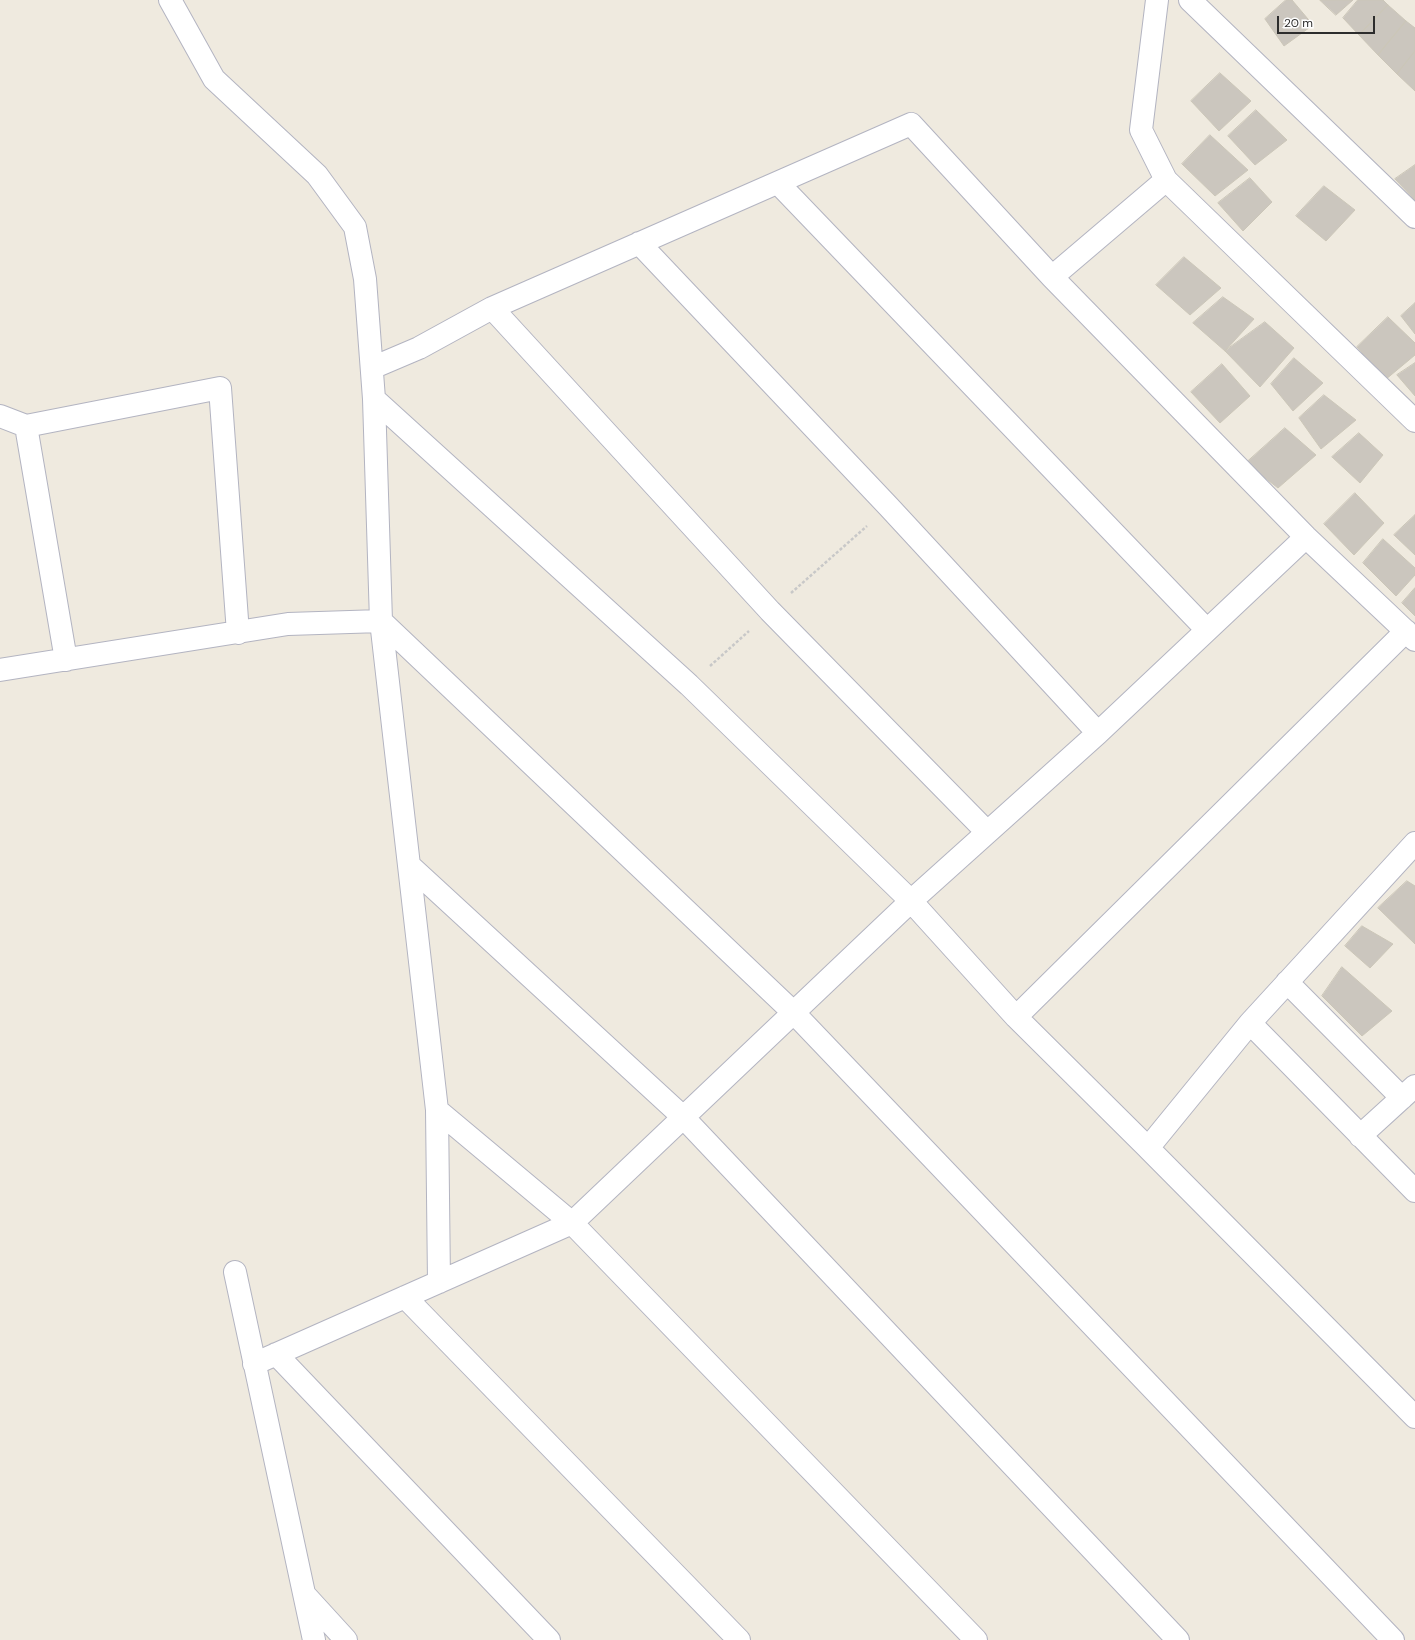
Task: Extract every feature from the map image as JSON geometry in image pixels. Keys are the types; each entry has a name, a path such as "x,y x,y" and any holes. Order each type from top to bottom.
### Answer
{"street":[{"path":"170,0 214,79 317,175 356,227 365,279 374,399 381,621 437,1110 439,1282"},
{"path":"1158,0 1141,130 1166,180 1415,421"},
{"path":"1190,0 1415,217"},
{"path":"372,368 419,348 492,308 912,124 1052,277 1306,537 1410,635 1016,1017"},
{"path":"1052,277 1166,180"},
{"path":"778,183 1207,630"},
{"path":"639,243 889,507 1098,733"},
{"path":"492,308 770,611 987,832"},
{"path":"0,416 26,426 220,388 238,632"},
{"path":"374,399 688,686 911,901 1016,1017 1415,1416"},
{"path":"26,426 66,660"},
{"path":"254,1364 572,1223 911,901 1098,733 1306,537"},
{"path":"0,670 288,624 381,621 794,1013 1393,1640"},
{"path":"1148,1148 1250,1023 1415,843"},
{"path":"409,865 683,1117 1178,1640"},
{"path":"1287,982 1408,1092 1360,1136"},
{"path":"1250,1023 1415,1191"},
{"path":"437,1110 572,1223 976,1640"},
{"path":"234,1272 314,1640"},
{"path":"404,1297 739,1640"},
{"path":"276,1354 549,1640"},
{"path":"303,1593 346,1640"}],"building":[{"path":"1286,0 1292,0 1313,25 1284,46 1265,19"},
{"path":"1320,0 1353,0 1336,15"},
{"path":"1358,0 1383,0 1388,5 1359,35 1343,18"},
{"path":"1388,5 1406,21 1378,55 1359,35"},
{"path":"1406,21 1415,28 1415,51 1397,74 1378,55"},
{"path":"1415,51 1415,91 1397,74"},
{"path":"1220,73 1251,101 1219,131 1191,101"},
{"path":"1256,110 1287,140 1255,165 1228,136"},
{"path":"1210,135 1248,170 1215,196 1182,164"},
{"path":"1415,165 1415,200 1395,179"},
{"path":"1250,178 1272,202 1243,231 1218,203"},
{"path":"1324,186 1355,210 1326,241 1296,216"},
{"path":"1184,257 1221,288 1190,315 1156,285"},
{"path":"1223,297 1254,319 1225,351 1193,323"},
{"path":"1415,303 1415,334 1401,316"},
{"path":"1388,317 1415,343 1415,355 1385,380 1357,347"},
{"path":"1265,322 1294,348 1260,387 1225,351"},
{"path":"1294,358 1323,383 1293,411 1271,384"},
{"path":"1415,363 1415,396 1397,375"},
{"path":"1222,364 1250,396 1220,423 1191,392"},
{"path":"1324,395 1356,420 1321,449 1299,418"},
{"path":"1285,428 1316,455 1278,488 1246,463"},
{"path":"1359,433 1383,455 1360,483 1332,457"},
{"path":"1355,493 1384,523 1354,555 1324,524"},
{"path":"1415,515 1415,555 1394,535"},
{"path":"1383,539 1415,568 1415,575 1396,596 1363,563"},
{"path":"1415,588 1415,616 1402,603"},
{"path":"1407,881 1415,886 1415,944 1378,908"},
{"path":"1362,926 1393,944 1370,968 1345,946"},
{"path":"1342,967 1392,1011 1362,1036 1322,996"}]}
